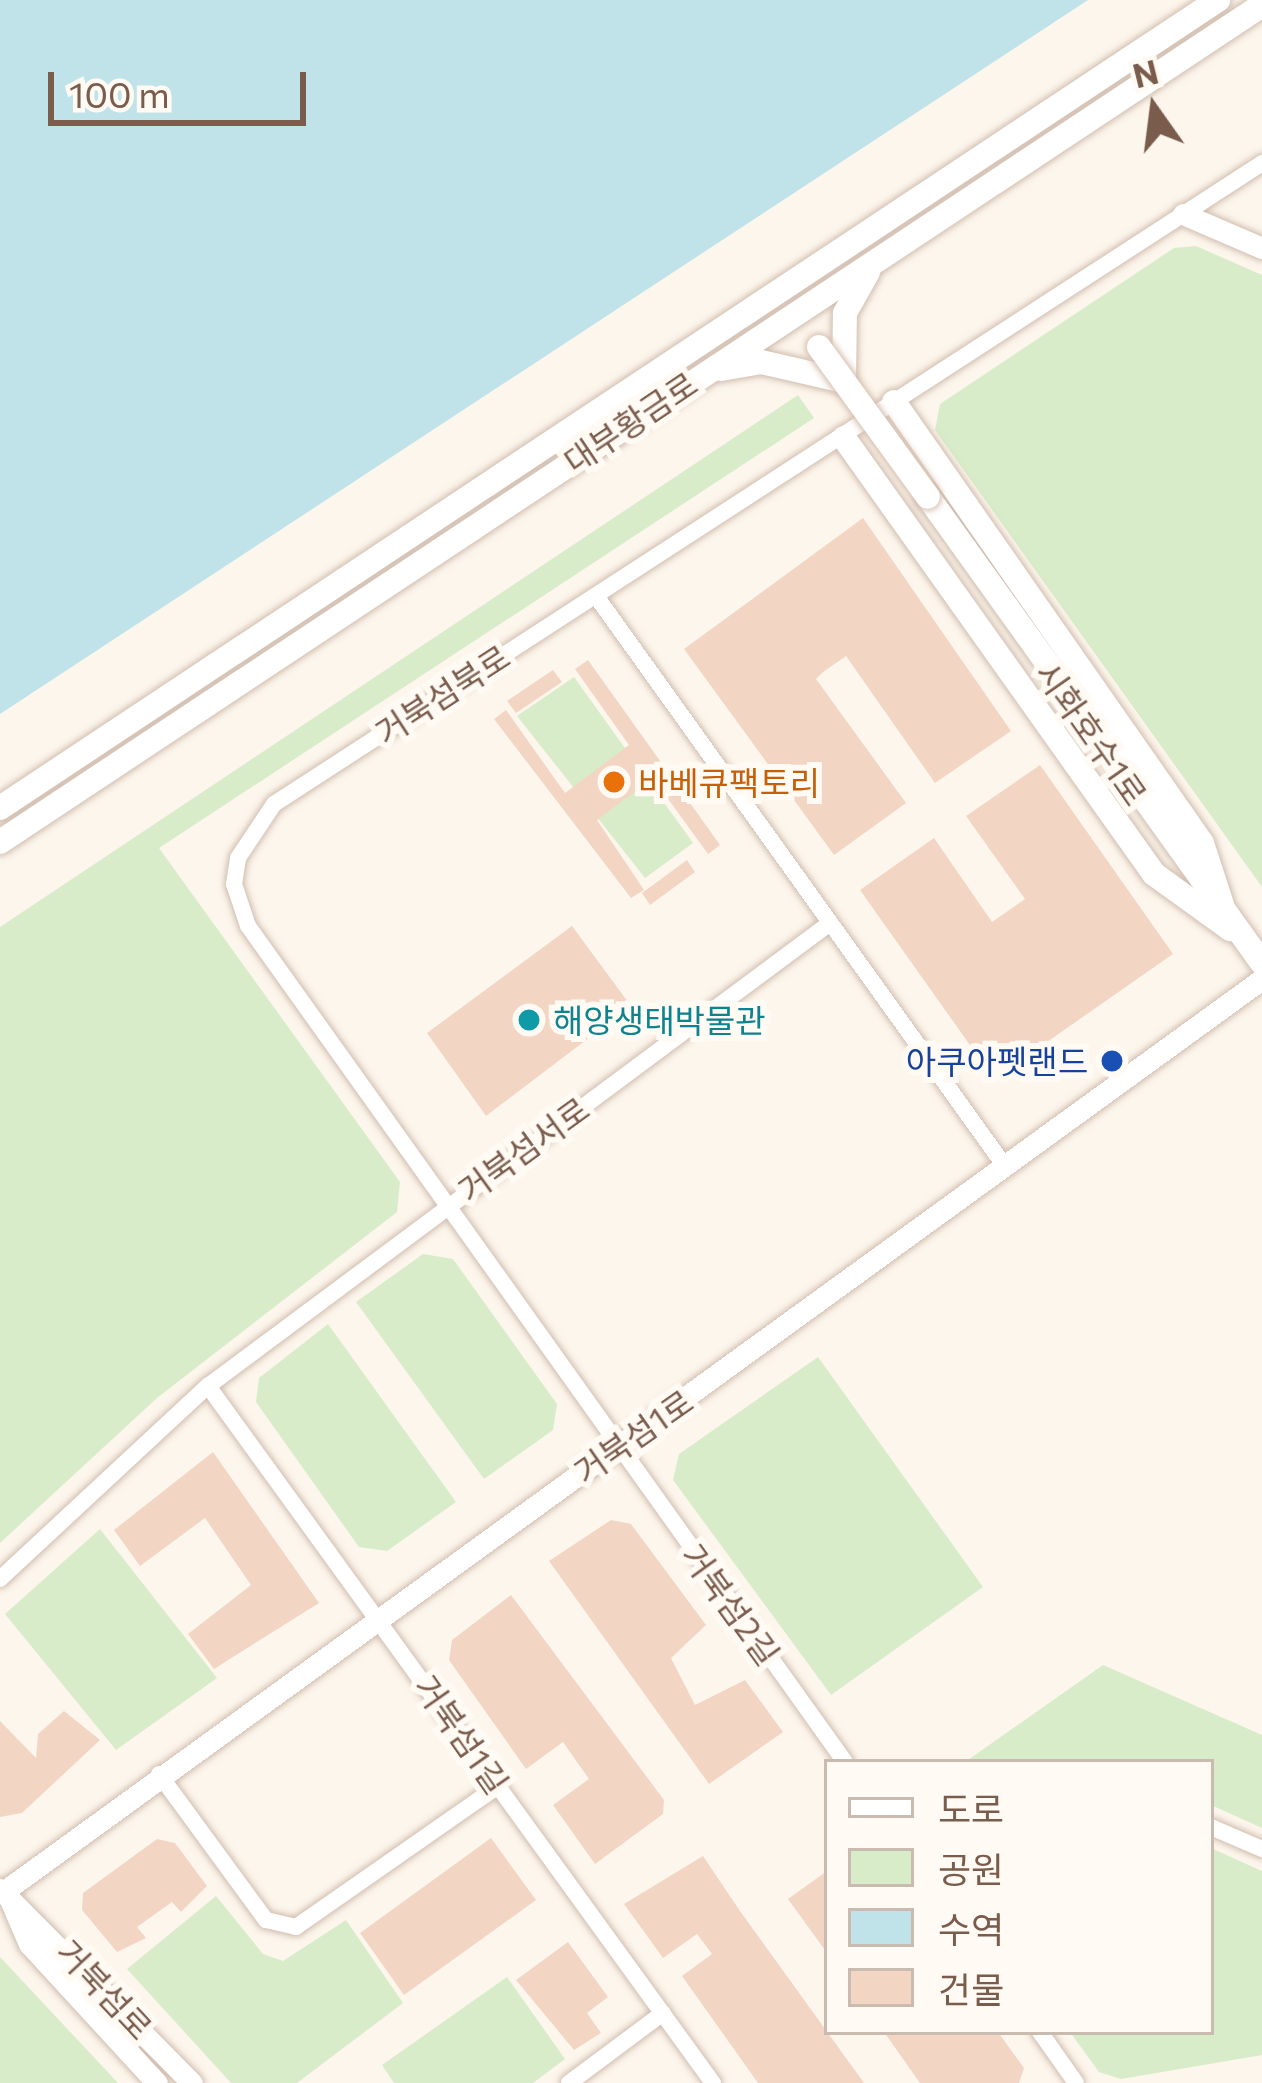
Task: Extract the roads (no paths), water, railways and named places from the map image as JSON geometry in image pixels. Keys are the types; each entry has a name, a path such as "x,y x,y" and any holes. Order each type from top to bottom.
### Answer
{"main road":[{"name":"대부황금로","path":"0,808 1218,0"},
{"name":"대부황금로","path":"0,842 1262,5"},
{"path":"705,372 787,365 844,381 844,321 877,261"},
{"path":"778,289 796,315"},
{"name":"시화호수1로","path":"796,315 1230,929 1262,963"},
{"path":"894,402 1202,843 1230,929"},
{"path":"844,438 1154,874 1230,929"}],"street":[{"name":"거북섬북로","path":"617,1446 248,926 234,884 238,857 274,804 1262,163"},
{"path":"1184,214 1262,248"},
{"path":"596,596 1004,1165"},
{"name":"거북섬서로","path":"0,1579 208,1386 830,923"},
{"name":"거북섬1로","path":"5,1894 159,1774 1262,979"},
{"name":"거북섬1길","path":"208,1386 713,2083"},
{"name":"거북섬2길","path":"617,1446 843,1759"},
{"path":"159,1774 266,1920 296,1927 498,1786"},
{"path":"1214,1828 1262,1850"},
{"name":"거북섬로","path":"5,1894 29,1945 157,2083"},
{"name":"거북섬로","path":"5,1894 193,2083"},
{"path":"569,2083 663,2013"},
{"path":"1042,2035 1076,2083"}],"water":[{"path":"0,0 1088,0 0,714"}],"place":[{"name":"바베큐팩토리","path":"614,782"},
{"name":"해양생태박물관","path":"529,1020"},
{"name":"아쿠아펫랜드","path":"1112,1061"}]}
